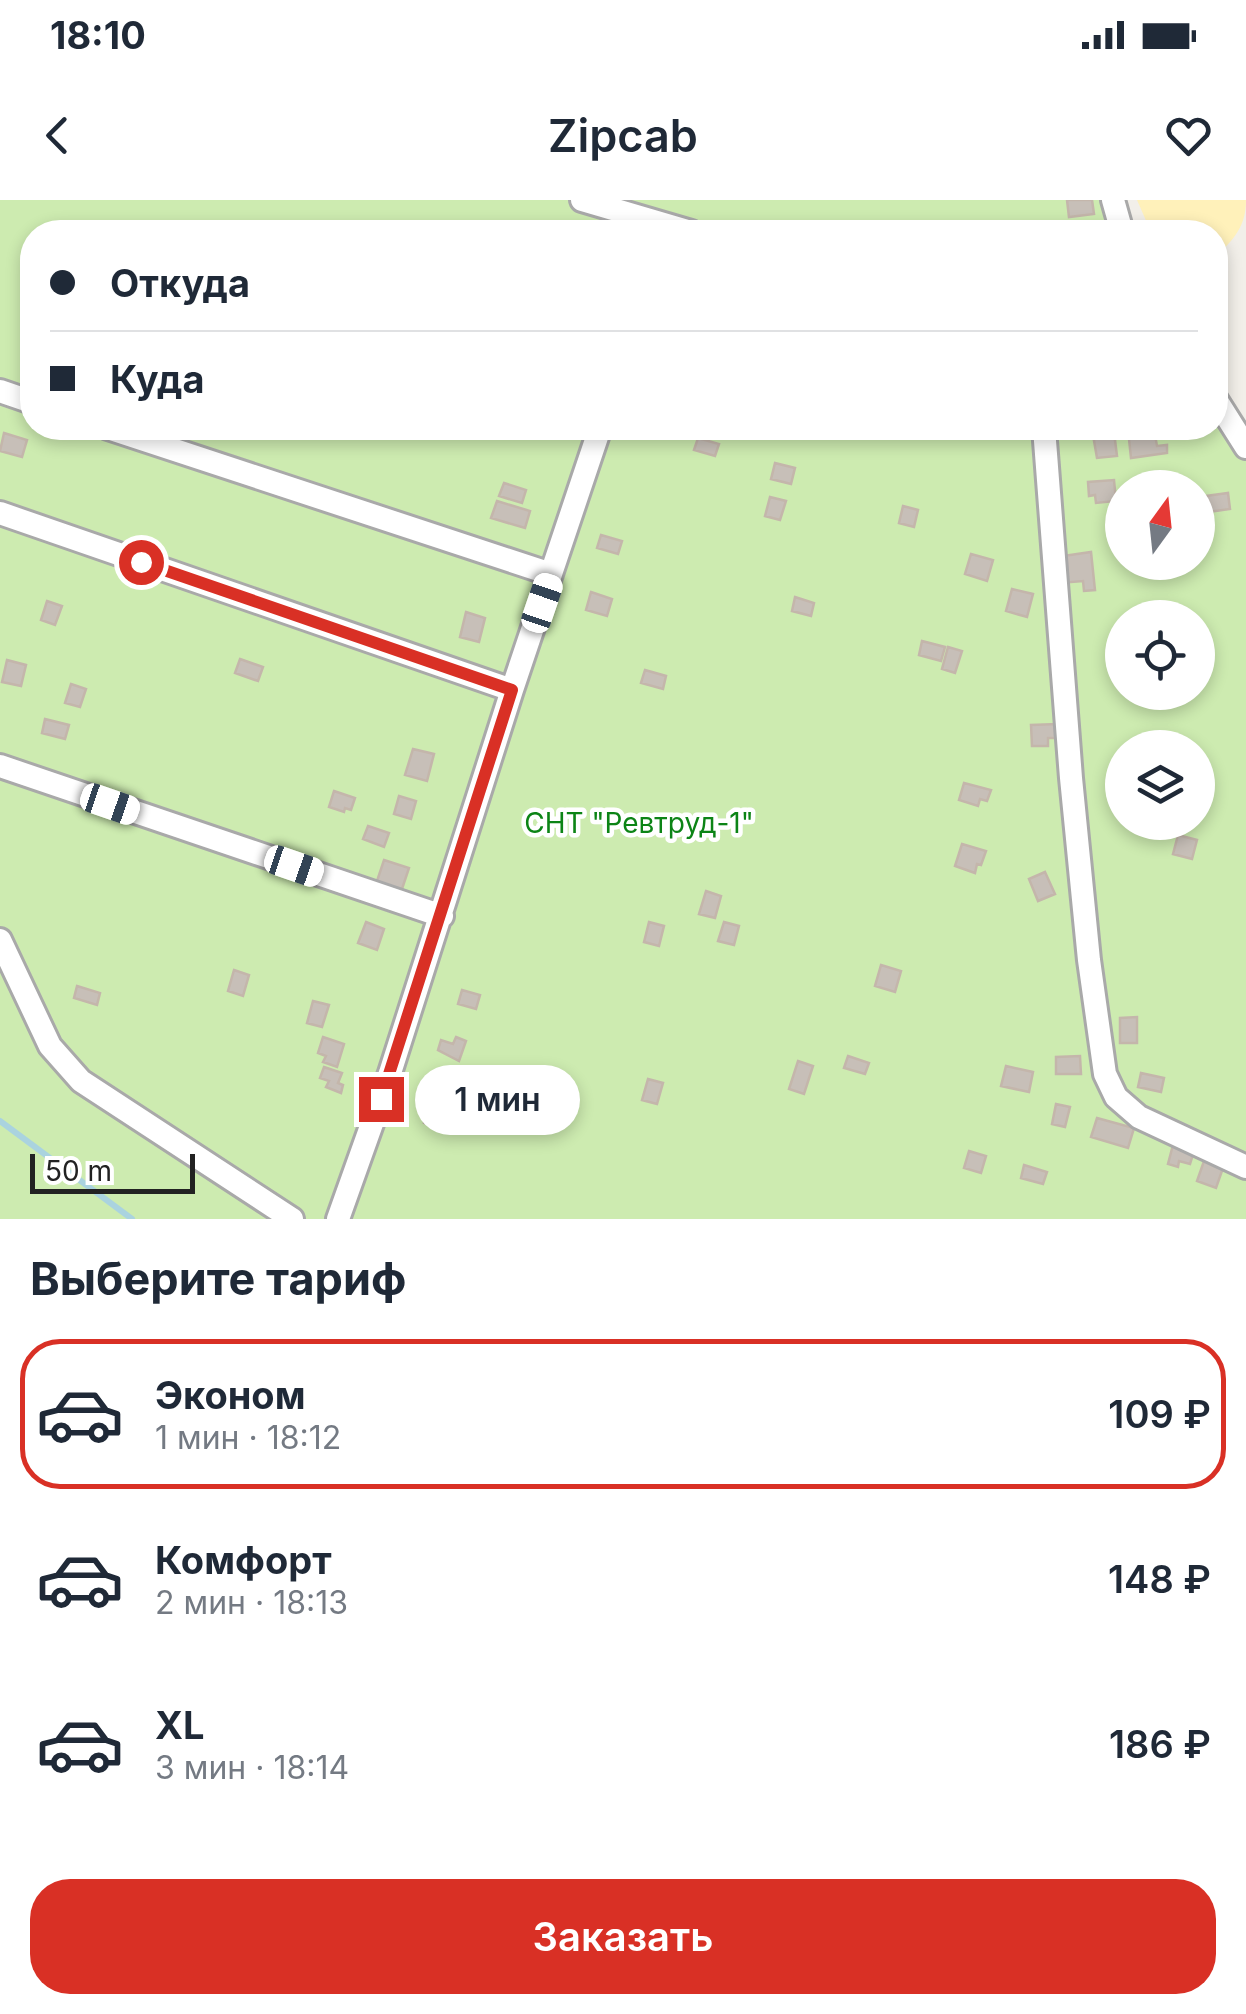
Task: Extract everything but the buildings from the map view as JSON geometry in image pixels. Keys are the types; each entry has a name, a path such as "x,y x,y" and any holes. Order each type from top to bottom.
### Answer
{"street":[{"path":"582,200 636,220"},
{"path":"1228,419 1246,447"},
{"path":"144,440 552,574"},
{"path":"338,1219 442,916 596,440"},
{"path":"1045,440 1077,842 1105,1074 1116,1097 1138,1117 1246,1167"},
{"path":"0,513 512,690"},
{"path":"0,766 442,916"},
{"path":"0,940 50,1046 81,1081 292,1219"}],"green space":[{"name":"СНТ \"Ревтруд-1\"","path":"0,200 1105,200 1104,220 20,220 20,440 1228,440 1228,417 1246,447 1246,1219 0,1219"}],"sand":[{"path":"1137,200 1246,200 1238,232 1228,245 1228,220 1146,220"}],"waterway":[{"path":"0,1121 132,1219"}],"route":[{"path":"141,562 512,690 381,1099"}]}
